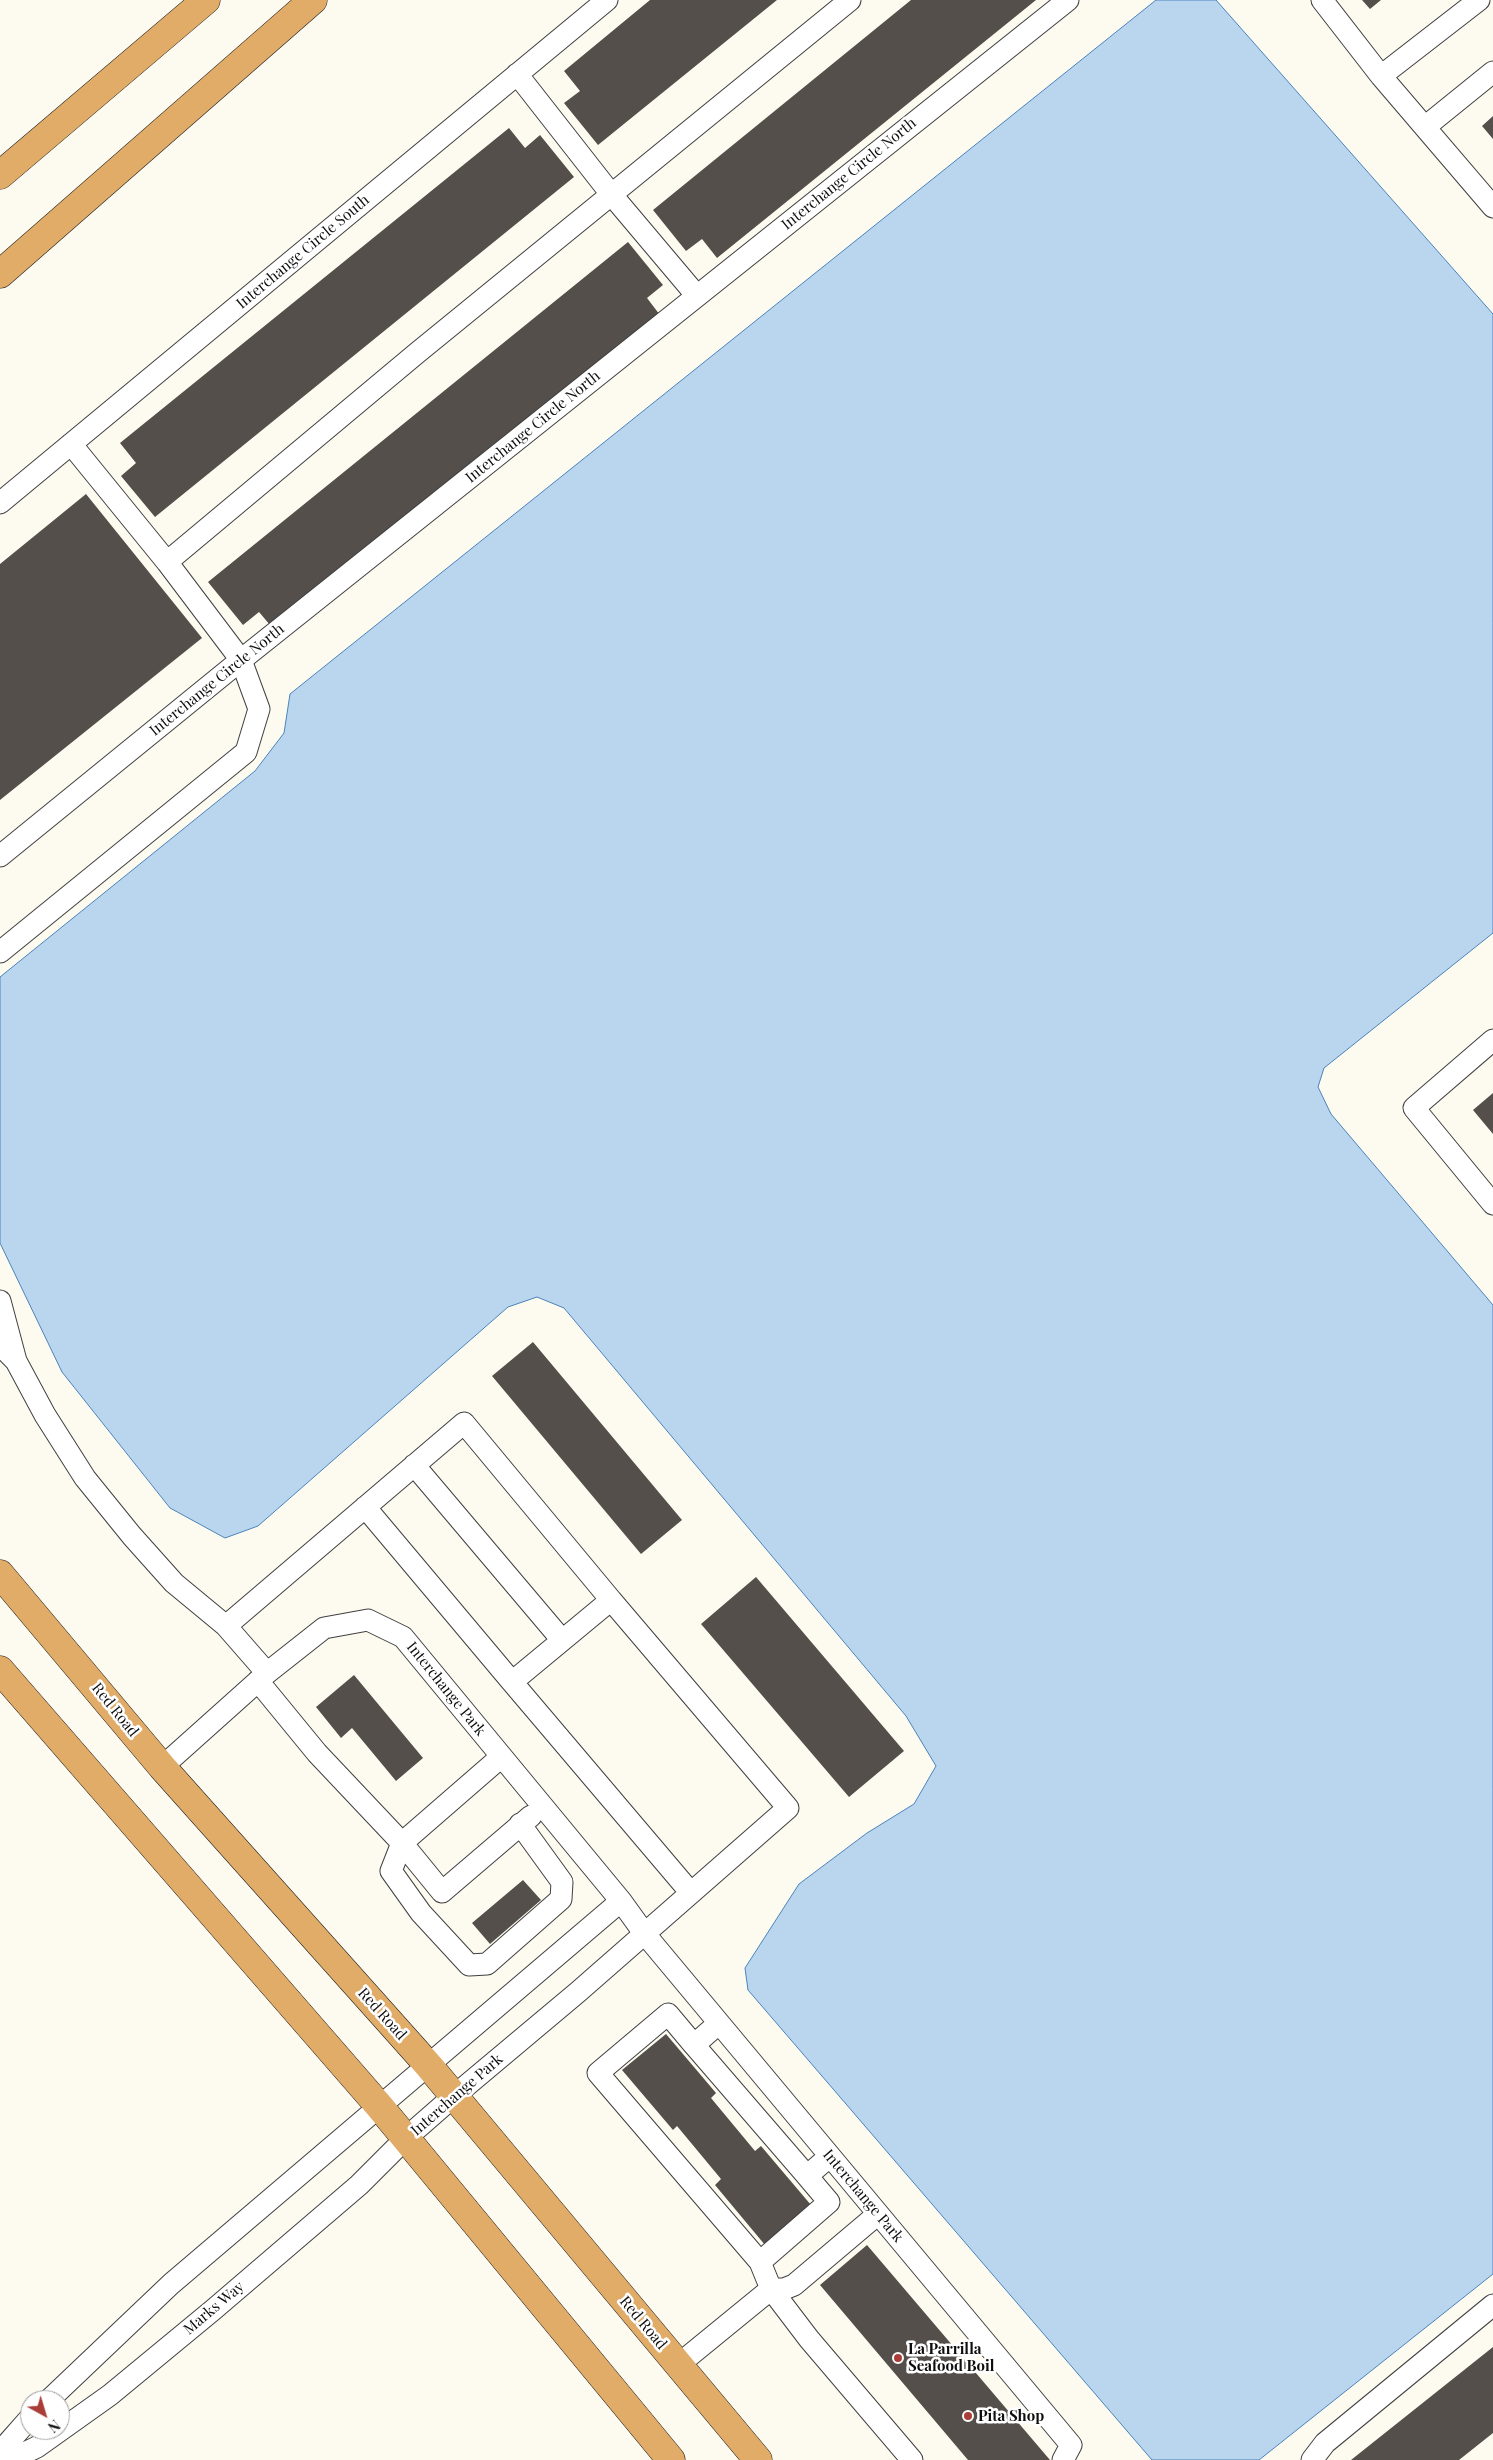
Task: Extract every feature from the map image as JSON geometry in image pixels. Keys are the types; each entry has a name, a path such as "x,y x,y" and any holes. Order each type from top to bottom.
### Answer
{"highway":[{"path":"0,175 206,0"},
{"path":"0,274 313,0"},
{"name":"Red Road","path":"0,1574 162,1767 429,2066 758,2460"},
{"path":"0,1670 380,2107 671,2460"}],"street":[{"name":"Interchange Circle South","path":"0,503 607,0"},
{"path":"168,562 611,194 850,0"},
{"name":"Interchange Circle North","path":"0,856 241,660 1068,0"},
{"path":"1322,0 1381,76 1493,206"},
{"path":"1381,76 1479,0"},
{"path":"1425,127 1493,72"},
{"path":"517,74 611,194 698,296"},
{"path":"0,952 246,752 259,709 241,660 168,562 71,444"},
{"path":"1493,1040 1414,1108 1493,1204"},
{"path":"0,1301 16,1361 45,1415 85,1478 174,1583 226,1626 317,1753 402,1843 442,1892 541,1807"},
{"path":"0,1345 16,1361"},
{"path":"226,1626 464,1423 788,1808 644,1933"},
{"path":"414,1465 562,1640"},
{"path":"365,1507 691,1893"},
{"path":"512,1682 611,1600"},
{"name":"Interchange Park","path":"162,1767 262,1677 324,1628 368,1620 403,1637 541,1807 621,1901 644,1933 1071,2445 1063,2460"},
{"path":"501,1757 402,1843 391,1871 422,1913 470,1965 487,1964 561,1899 562,1882 520,1824"},
{"path":"60,2390 171,2284 621,1901"},
{"name":"Interchange Park","path":"406,2138 578,1992 644,1933"},
{"path":"760,2262 829,2202 668,2014 598,2073 760,2262 771,2289 809,2339 912,2460"},
{"path":"694,2044 719,2023"},
{"name":"Marks Way","path":"10,2460 37,2447 110,2395 358,2185 406,2138"},
{"path":"807,2176 830,2156"},
{"path":"678,2365 771,2289 784,2289 794,2285 878,2214"},
{"path":"1312,2460 1324,2443 1493,2305"},
{"path":"0,2452 20,2429"}],"water":[{"path":"1156,0 1216,0 1493,314 1493,933 1324,1068 1318,1087 1331,1114 1493,1305 1493,2274 1259,2460 1152,2460 748,1990 745,1968 799,1884 867,1833 914,1804 936,1766 906,1716 564,1308 537,1297 508,1307 258,1526 225,1538 170,1508 62,1372 0,1243 0,977 255,771 284,733 290,694"}],"building":[{"path":"650,0 777,0 598,145 564,103 580,91 564,71"},
{"path":"911,0 1036,0 717,258 702,239 686,251 653,210"},
{"path":"1362,0 1381,0 1370,9"},
{"path":"1493,116 1493,139 1482,126"},
{"path":"509,128 525,148 540,135 574,177 155,517 121,476 136,463 120,443"},
{"path":"628,242 663,285 647,298 663,319 276,632 259,612 243,625 208,582"},
{"path":"86,494 202,638 0,800 0,564"},
{"path":"1493,1093 1493,1134 1473,1110"},
{"path":"533,1342 682,1520 641,1554 492,1376"},
{"path":"756,1577 904,1751 849,1797 701,1624"},
{"path":"354,1675 423,1758 396,1781 352,1728 341,1738 316,1707"},
{"path":"523,1880 541,1900 490,1944 472,1923"},
{"path":"666,2034 716,2093 711,2098 755,2151 761,2146 811,2205 765,2245 715,2185 721,2179 677,2126 673,2130 622,2070"},
{"path":"867,2245 1050,2460 968,2460 820,2285"},
{"path":"1493,2347 1493,2433 1459,2460 1351,2460"}],"place":[{"name":"La Parrilla Seafood Boil","path":"898,2358"},
{"name":"Pita Shop","path":"968,2416"}]}
